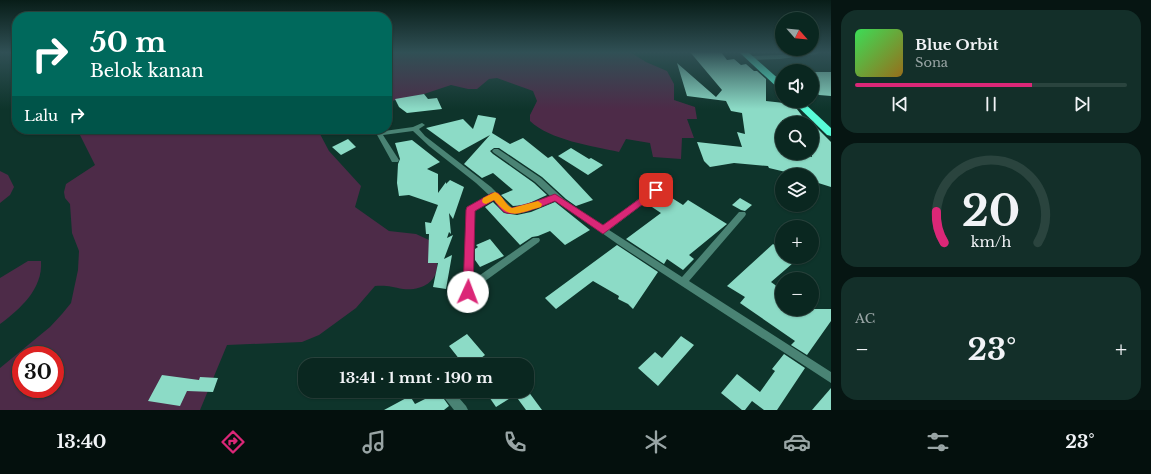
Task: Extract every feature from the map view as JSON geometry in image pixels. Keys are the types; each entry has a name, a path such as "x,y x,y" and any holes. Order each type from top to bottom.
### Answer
{"highway":[{"path":"765,71 775,81"},
{"path":"804,108 831,133"}],"street":[{"path":"392,131 419,127 495,196 506,209 512,212 555,197"},
{"path":"379,134 395,160"},
{"path":"496,151 538,180 555,197 603,230 831,378"},
{"path":"603,230 656,190"},
{"path":"495,196 471,210 468,292 478,281 536,240"},
{"path":"683,282 742,214"},
{"path":"452,398 462,410"}],"shaded area":[{"path":"392,71 667,71 674,84 674,100 695,107 697,119 687,119 694,138 682,138 681,159 653,157 650,143 626,139 619,152 584,145 560,138 538,128 530,121 530,115 537,101 533,91 497,78 489,79 477,89 468,89 451,85 424,94 392,101"},
{"path":"81,134 320,134 329,151 361,186 355,207 389,231 416,234 429,240 437,261 437,271 431,281 416,289 375,286 356,308 319,335 302,342 227,345 200,410 0,410 0,368 12,358 12,398 64,398 64,346 27,346 50,327 71,303 78,270 79,251 72,233 70,204 65,198 64,192 66,184 95,165 80,135"},
{"path":"0,171 8,175 14,187 10,195 0,203"},
{"path":"28,261 41,261 41,271 38,281 29,297 22,305 0,324 0,278"}],"building":[{"path":"679,71 686,71 716,97 722,90 706,71 757,71 766,79 766,101 775,102 775,108 796,108 802,116 775,116 775,160 819,160 819,130 831,142 831,187 819,183 819,168 775,168 775,169 769,168 768,166 734,163 710,167 704,161 697,142 742,147 737,132 745,134 742,113 731,111 726,101 687,96"},
{"path":"819,72 831,72 831,96 819,95"},
{"path":"424,94 428,99 437,98 442,109 407,113 399,107 395,99"},
{"path":"478,115 496,118 492,133 510,144 523,138 548,158 552,156 593,200 576,206 542,177 499,148 494,148 490,151 493,154 534,183 547,195 525,205 513,206 501,195 513,190 493,173 482,178 464,164 490,135 459,152 426,128 463,119 473,129"},
{"path":"348,139 356,147 341,155 332,147"},
{"path":"412,140 440,162 427,169 438,174 438,193 446,182 446,184 450,180 464,187 453,219 449,213 451,234 449,232 447,238 453,235 444,259 452,255 446,289 433,287 438,263 428,263 429,234 426,234 425,222 431,223 438,205 409,195 399,196 397,183 398,164 400,159 395,143"},
{"path":"571,148 589,159 591,158 603,165 588,175 558,156"},
{"path":"661,191 683,205 688,200 727,224 689,255 694,259 683,270 667,259 664,264 626,239 661,213 646,203"},
{"path":"740,198 752,205 745,211 732,205"},
{"path":"493,202 504,213 517,215 531,212 555,202 590,230 565,245 550,231 532,237 520,245 485,207"},
{"path":"490,239 504,256 480,267 475,260 475,249 478,247 476,245"},
{"path":"773,244 775,245 775,264 792,264 783,272 775,272 775,279 771,282 775,285 775,316 819,316 819,309 831,309 831,321 807,355 791,345 795,341 740,303 745,297 727,286"},
{"path":"617,245 658,272 633,309 628,304 618,299 619,296 593,281 556,309 545,298"},
{"path":"467,334 485,355 481,358 458,358 449,346"},
{"path":"681,336 694,345 658,386 638,368 655,352 662,358"},
{"path":"784,354 805,368 777,410 764,410 752,401 745,410 742,410 721,393 737,374 760,392 775,371 772,369"},
{"path":"162,375 199,380 200,377 218,378 213,392 187,391 180,406 148,401"},
{"path":"831,388 831,410 812,410"},
{"path":"406,398 411,398 415,404 427,398 443,398 449,406 444,410 384,410"},
{"path":"490,398 510,398 496,407"},
{"path":"517,398 533,398 542,410 526,410"}],"slow traffic":[{"path":"486,201 495,196 506,209 512,212 538,204"}],"route":[{"path":"468,292 471,210 495,196 506,209 512,212 555,197 603,230 656,190"}]}
